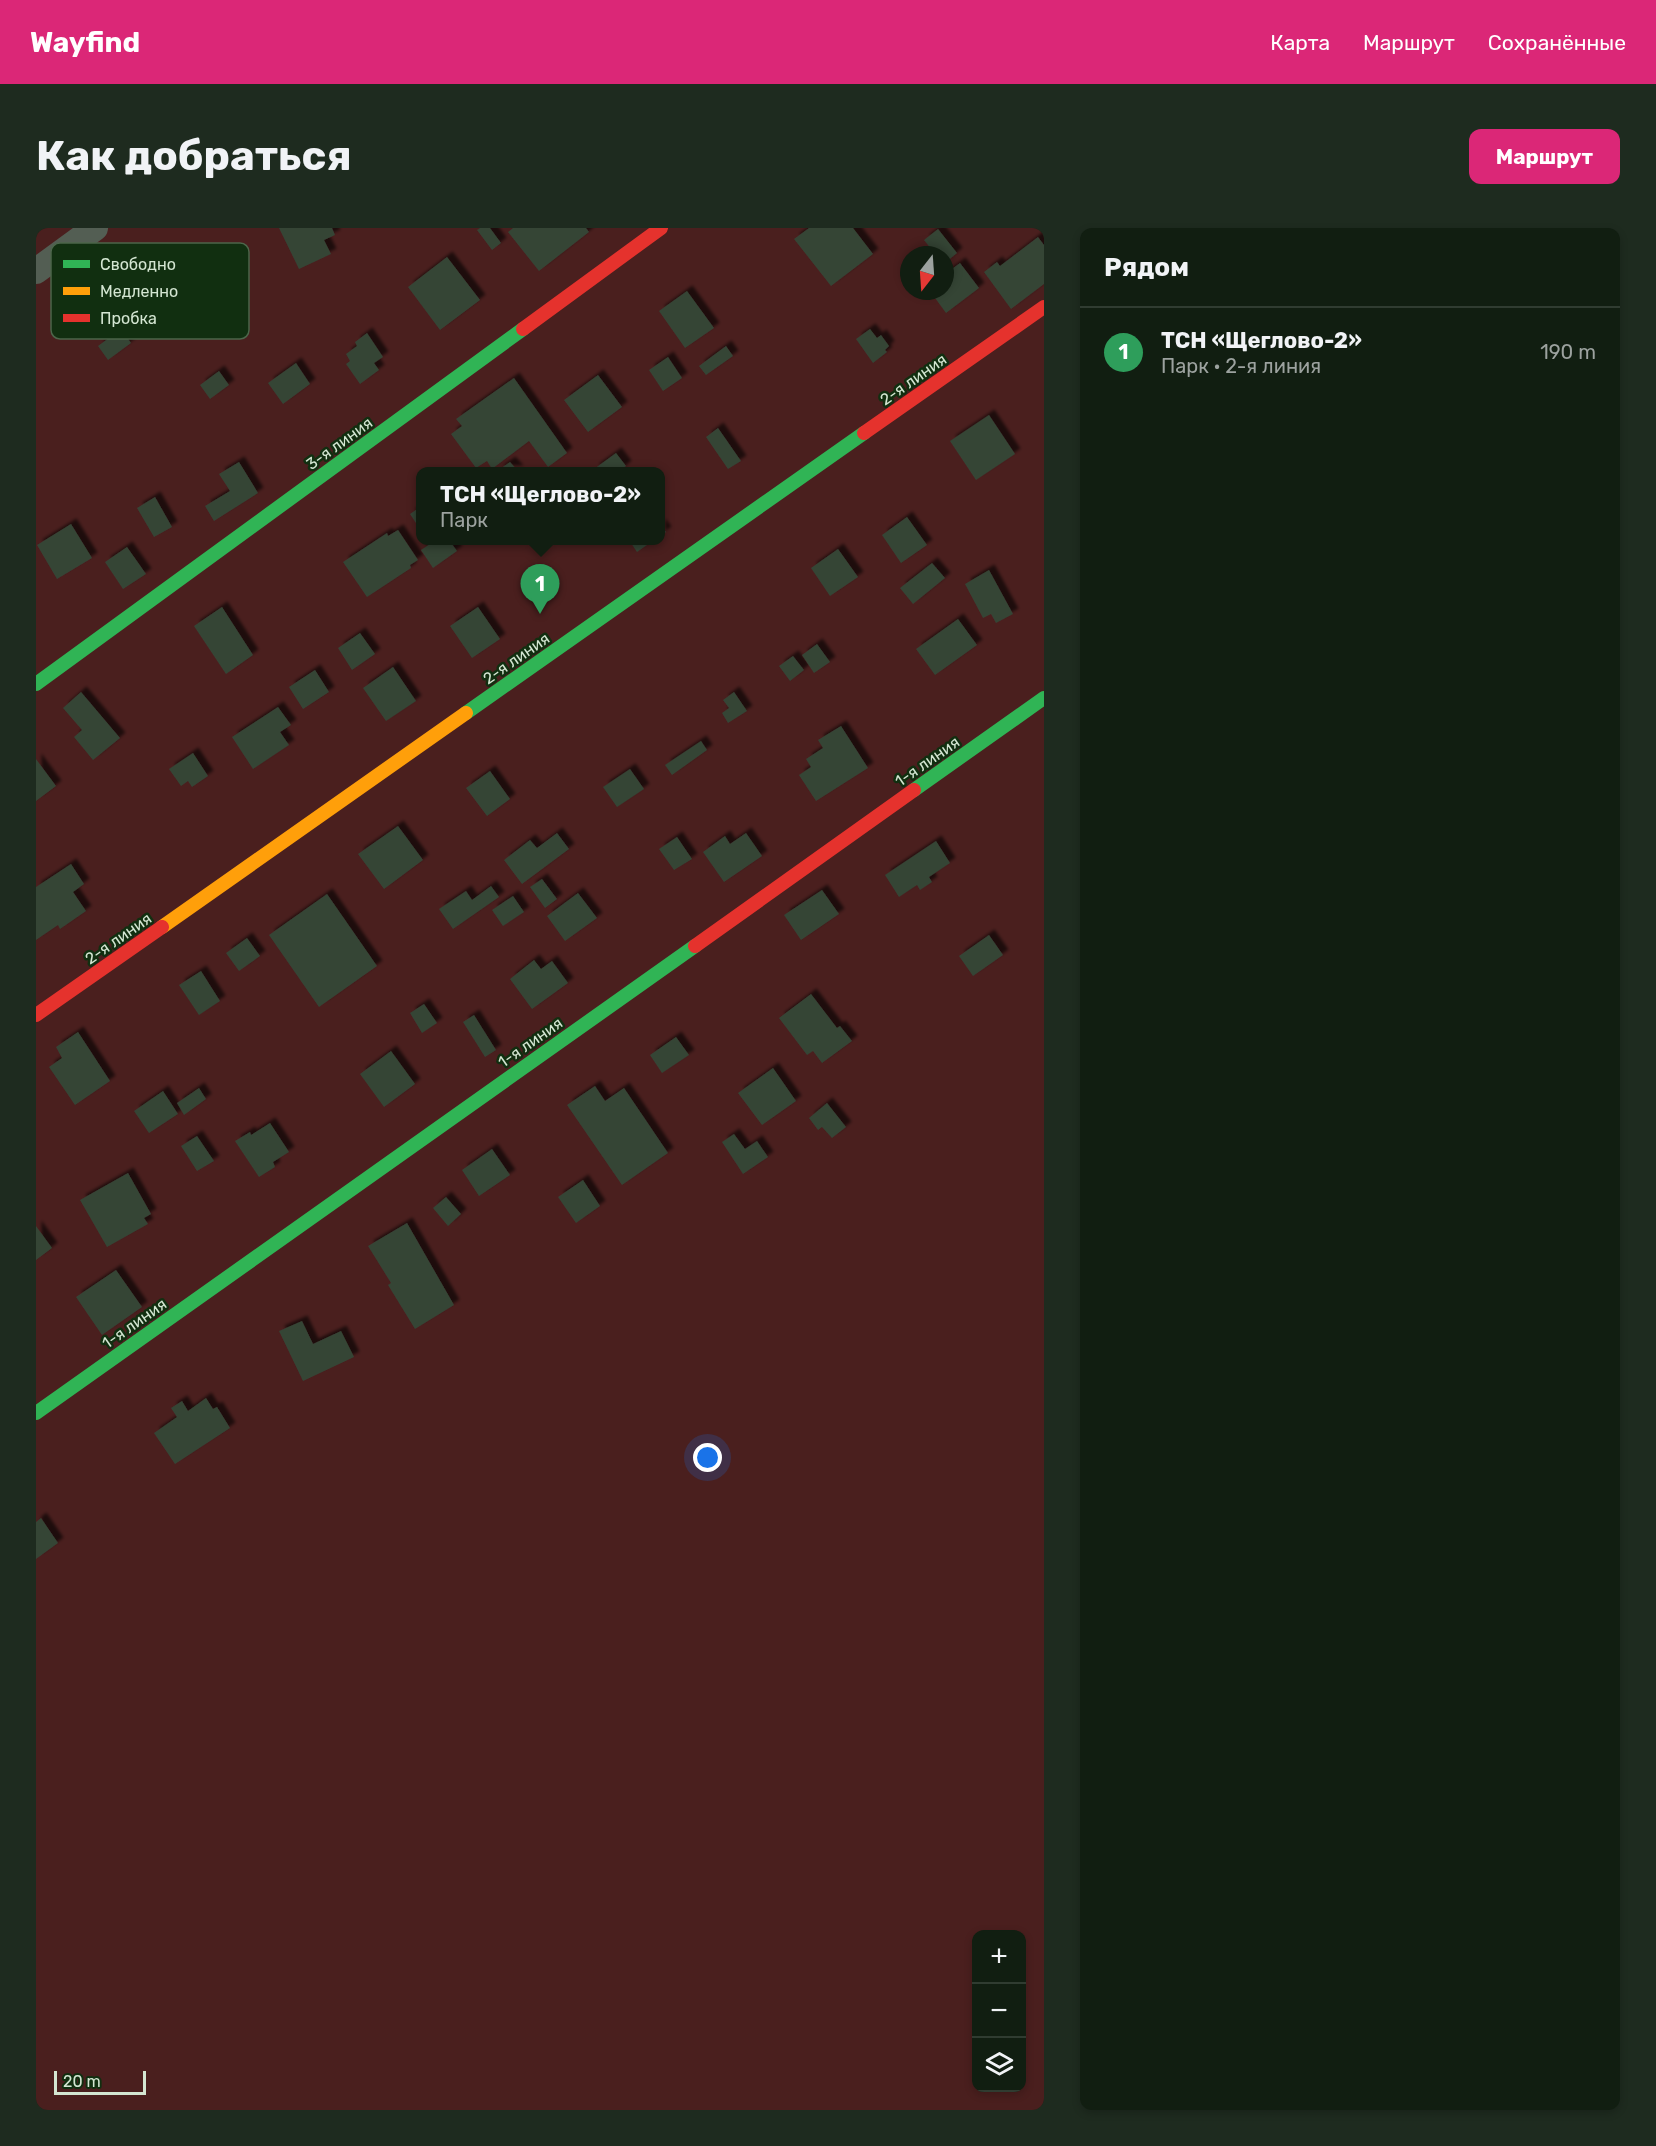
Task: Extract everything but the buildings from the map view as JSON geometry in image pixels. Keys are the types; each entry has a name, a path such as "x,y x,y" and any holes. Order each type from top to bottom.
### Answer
{"street":[{"path":"74,243 95,228"},
{"name":"3-я линия","path":"36,684 661,228"},
{"path":"36,271 51,260"},
{"name":"2-я линия","path":"36,1016 1044,307"},
{"name":"1-я линия","path":"36,1413 1044,698"}],"shaded area":[{"path":"36,228 1044,228 1044,2110 36,2110"}],"traffic: fast":[{"path":"36,684 523,329"},
{"path":"466,713 864,433"},
{"path":"914,790 1044,698"},
{"path":"36,1413 695,946"}],"traffic: slow":[{"path":"162,927 466,713"}],"traffic: jam":[{"path":"523,329 661,228"},
{"path":"864,433 1044,307"},
{"path":"695,946 914,790"},
{"path":"36,1015 162,927"}],"place":[{"name":"ТСН «Щеглово-2»","path":"540,614"}]}
